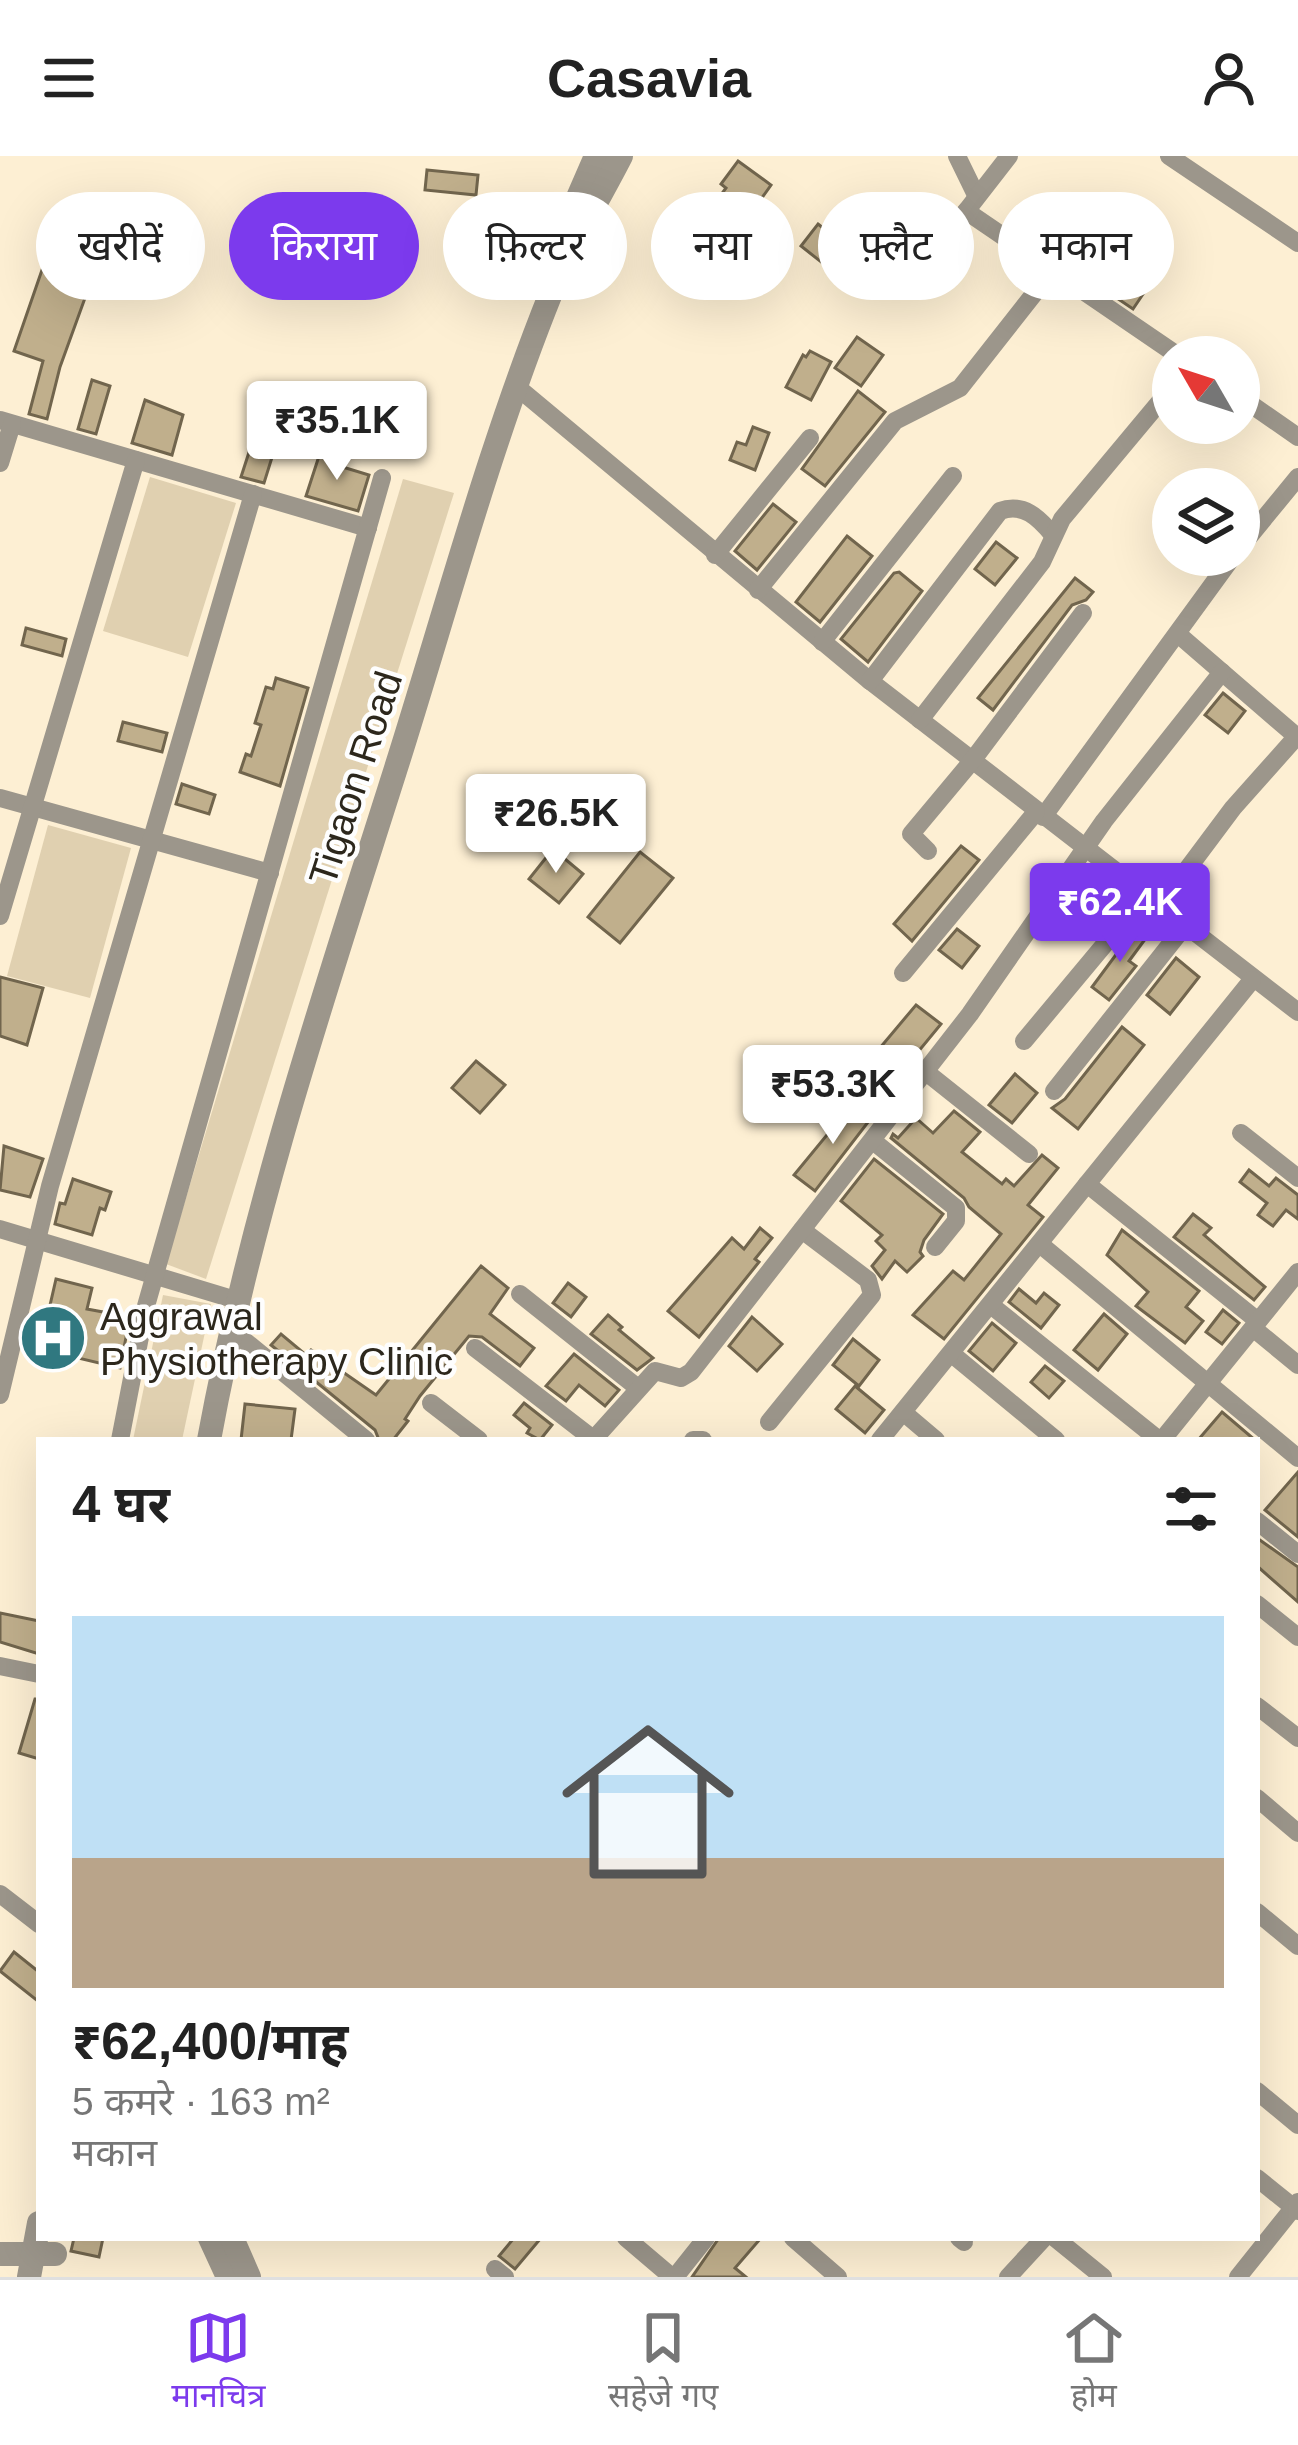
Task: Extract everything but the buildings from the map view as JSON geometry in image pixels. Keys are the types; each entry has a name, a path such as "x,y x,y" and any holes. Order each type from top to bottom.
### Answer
{"street":[{"path":"194,1437 345,882 511,364 562,229 596,156"},
{"name":"Tigaon Road","path":"210,1437 229,1328 229,1298 517,387 553,289 621,156"},
{"path":"957,156 968,192"},
{"path":"974,199 1009,156"},
{"path":"1169,156 1298,243"},
{"path":"974,206 998,226"},
{"path":"758,590 895,421 960,388 1029,300"},
{"path":"1095,300 1152,338"},
{"path":"517,387 870,681 1298,1012"},
{"path":"1260,411 1298,437"},
{"path":"920,720 1031,578 1053,535 1152,412"},
{"path":"0,463 6,422 368,528"},
{"path":"715,555 810,438"},
{"path":"0,916 136,460"},
{"path":"822,642 953,476"},
{"path":"1260,524 1298,477"},
{"path":"121,1437 155,1274 382,478"},
{"path":"0,1395 8,1329 253,494"},
{"path":"870,681 1000,511 1012,507 1026,511 1039,517 1053,535"},
{"path":"903,973 1040,814 1179,635 1192,608 1218,576"},
{"path":"928,850 911,834 1083,614"},
{"path":"1024,1041 1297,735 1179,635"},
{"path":"596,1437 655,1371 681,1378 692,1372 926,1072 1084,849 1222,672"},
{"path":"0,798 270,872"},
{"path":"1054,1090 1184,927"},
{"path":"882,1437 1252,980"},
{"path":"926,1072 1029,1154"},
{"path":"1241,1133 1298,1178"},
{"path":"872,1141 956,1208 956,1221 935,1247"},
{"path":"1088,1184 1298,1365"},
{"path":"0,1229 229,1298"},
{"path":"770,1421 872,1295 868,1280 802,1230"},
{"path":"1041,1245 1298,1458"},
{"path":"1163,1437 1298,1273"},
{"path":"520,1294 638,1388"},
{"path":"992,1306 1156,1437"},
{"path":"229,1328 361,1437"},
{"path":"475,1348 589,1437"},
{"path":"952,1354 1053,1437"},
{"path":"431,1403 475,1437"},
{"path":"903,1412 932,1437"},
{"path":"1260,1523 1298,1554"},
{"path":"1260,1606 1298,1637"},
{"path":"0,1666 36,1673"},
{"path":"1260,1708 1298,1738"},
{"path":"1260,1801 1298,1833"},
{"path":"0,1894 36,1922"},
{"path":"1260,1914 1298,1946"},
{"path":"1260,2093 1298,2125"},
{"path":"1238,2277 1297,2207 1260,2180"},
{"path":"211,2241 228,2277"},
{"path":"233,2241 249,2277"},
{"path":"630,2241 673,2277 703,2241"},
{"path":"796,2241 838,2277"},
{"path":"1008,2277 1041,2241"},
{"path":"1059,2241 1103,2277"},
{"path":"0,2254 45,2260"}],"shaded area":[{"path":"150,477 236,503 188,657 103,631"},
{"path":"403,479 454,493 206,1279 166,1264"},
{"path":"48,825 131,848 90,998 7,976"},
{"path":"163,1295 211,1304 183,1437 134,1437"}],"place":[{"name":"Aggrawal Physiotherapy Clinic","path":"53,1338"}]}
